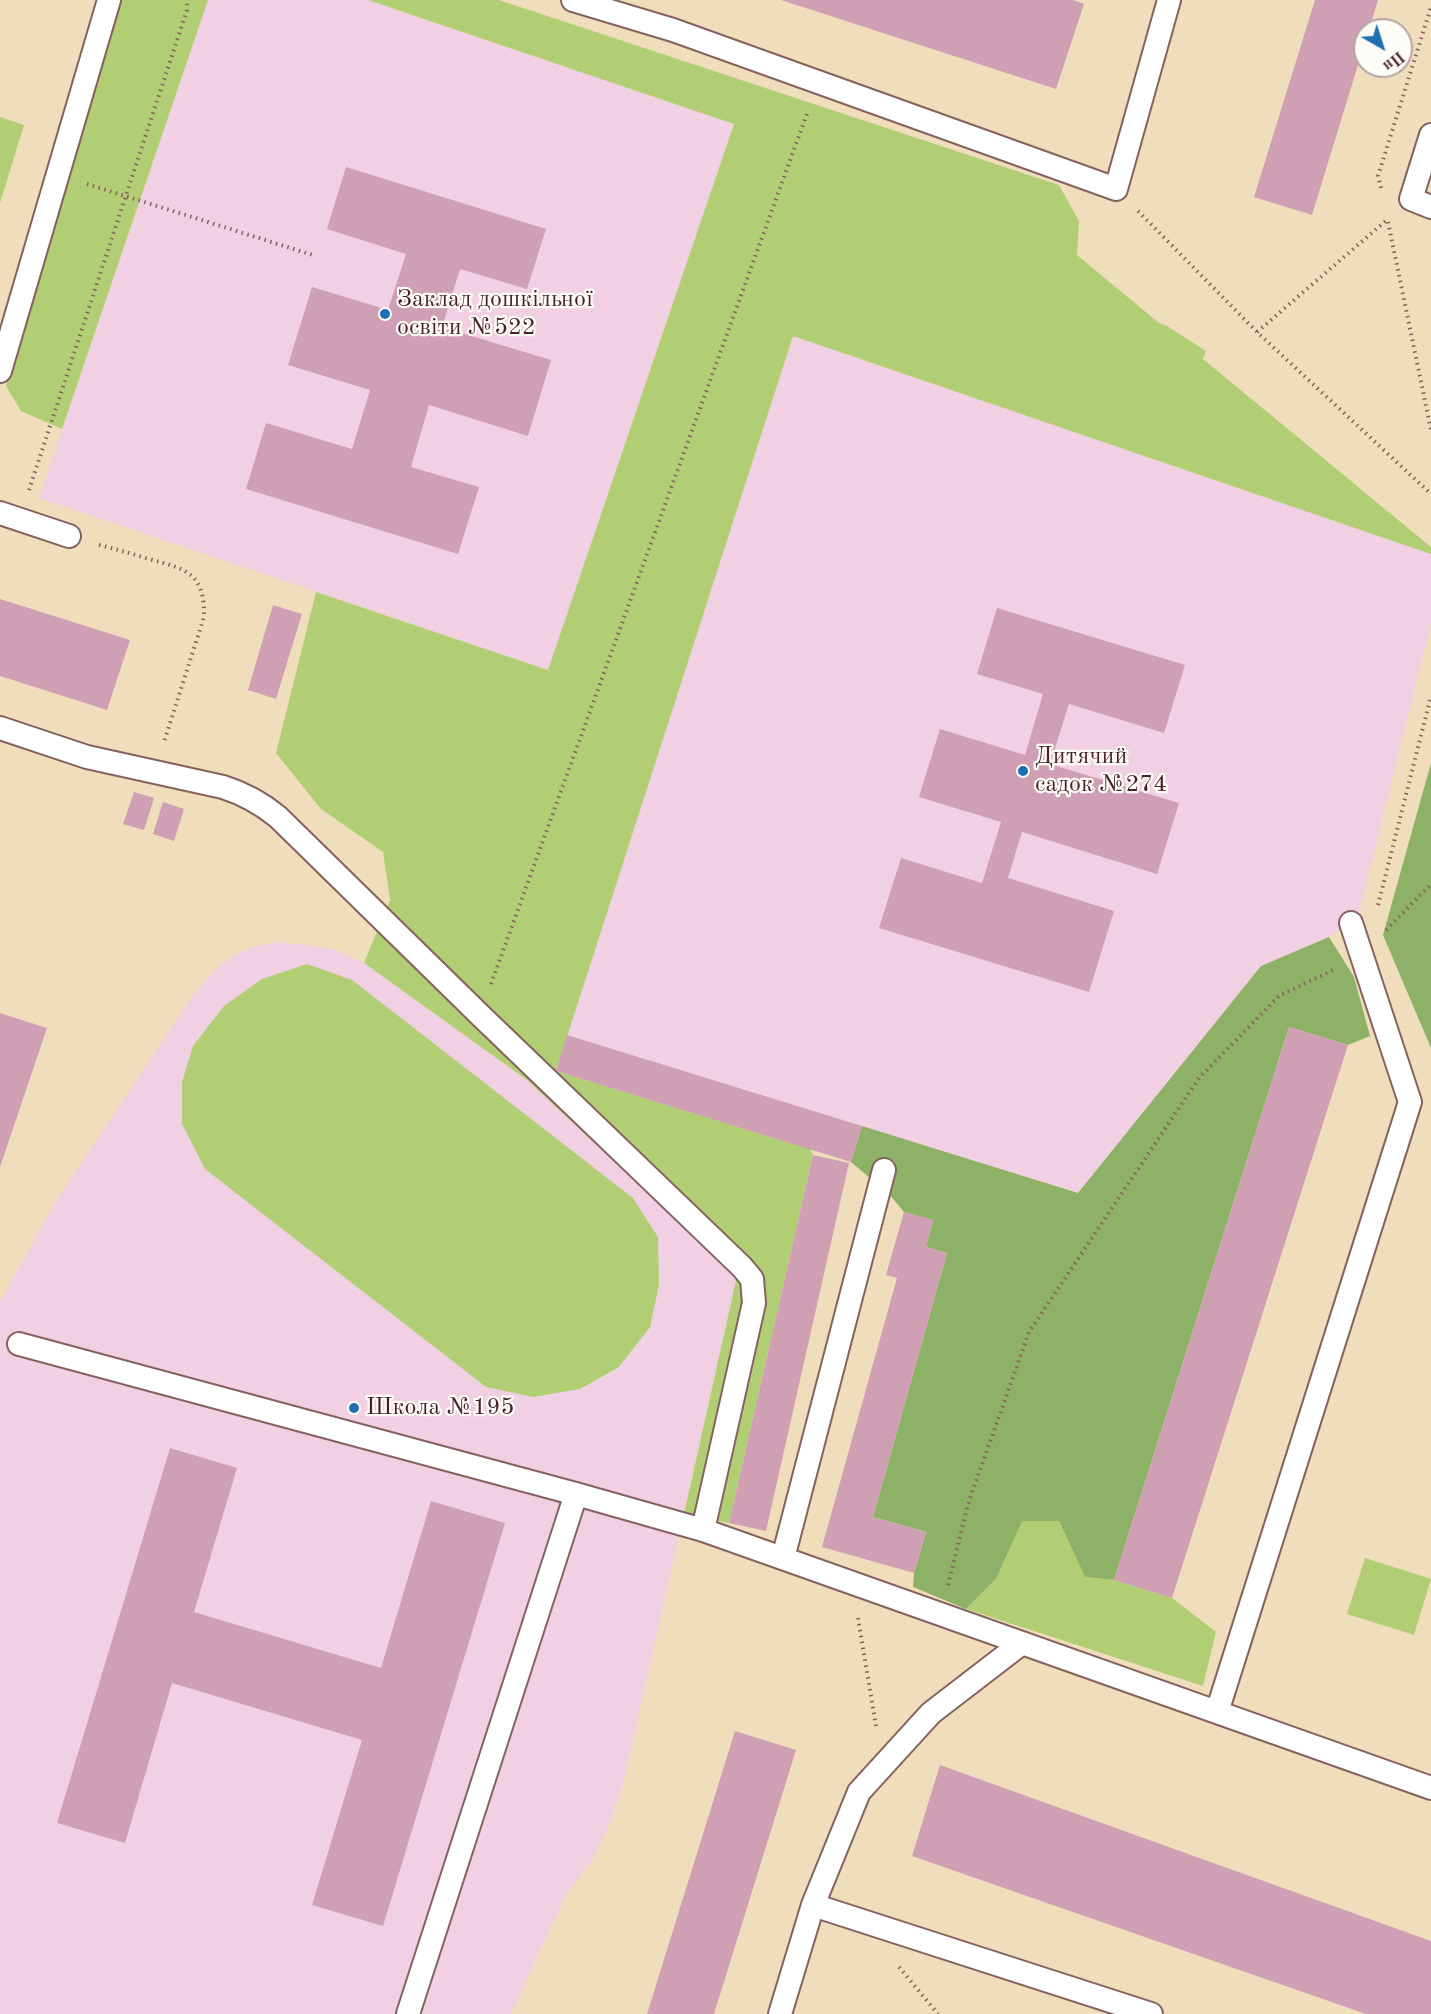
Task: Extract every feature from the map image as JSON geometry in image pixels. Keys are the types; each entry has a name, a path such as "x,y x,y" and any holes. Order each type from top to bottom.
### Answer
{"lane":[{"path":"0,371 109,0"},
{"path":"573,0 673,30 1116,189 1169,0"},
{"path":"1421,203 1431,135"},
{"path":"10,516 69,536"},
{"path":"0,728 87,757 224,787 242,793 262,805 278,817 742,1267 752,1280 754,1303 703,1530"},
{"path":"1217,1712 1410,1102 1356,939"},
{"path":"783,1558 884,1170"},
{"path":"19,1344 703,1530 1431,1788"},
{"path":"408,2014 576,1494"},
{"path":"780,2014 813,1905 859,1792 931,1713 1022,1643"},
{"path":"813,1905 1150,2014"}],"path":[{"path":"10,516 127,196 187,10 187,0"},
{"path":"480,1015 819,82"},
{"path":"57,175 314,255"},
{"path":"1116,189 1257,332 1431,494"},
{"path":"1257,332 1421,203"},
{"path":"69,536 183,568 197,582 204,599 204,617 155,771"},
{"path":"1356,939 1375,916 1431,696"},
{"path":"941,1614 968,1504 1029,1332 1199,1078 1279,996 1431,884"},
{"path":"851,1582 883,1766"}],"shaded area":[{"name":"Заклад дошкільної освіти №522","path":"208,0 368,0 734,124 548,670 39,498"},
{"name":"Дитячий садок №274","path":"793,336 1431,554 1431,623 1358,918 1329,937 1261,966 1078,1193 567,1035"},
{"name":"Школа №195","path":"273,942 336,950 364,963 527,1080 737,1276 623,1784 611,1821 592,1860 566,1895 511,2014 0,2014 0,1302 57,1199 194,993 219,966 244,950"}],"green space":[{"path":"119,0 208,0 62,429 21,411 6,386"},
{"path":"368,0 499,0 1059,185 1079,221 1077,255 1159,323 1206,351 1203,359 1431,547 1431,554 793,336 556,1071 810,1149 813,1155 729,1523 684,1514 737,1276 527,1080 364,963 390,900 383,852 321,809 276,753 316,592 548,670 734,124"},
{"path":"0,117 24,125 0,203"},
{"path":"1431,763 1431,1048 1383,935"},
{"path":"1329,937 1354,977 1370,1036 1348,1045 1289,1027 1114,1580 1085,1577 1059,1521 1022,1521 996,1579 966,1609 913,1587 914,1573 926,1532 873,1517 947,1253 926,1247 933,1220 904,1212 889,1194 851,1162 862,1126 1078,1193 1261,966"},
{"path":"307,964 352,980 633,1198 658,1237 659,1285 650,1327 619,1367 580,1389 533,1397 486,1387 205,1169 182,1124 182,1082 193,1046 224,1006 262,979"},
{"path":"1021,1521 1059,1521 1085,1577 1114,1580 1172,1598 1216,1632 1203,1686 966,1609 996,1579"},
{"path":"1365,1558 1431,1579 1414,1635 1347,1614"}],"building":[{"path":"781,0 1073,0 1084,4 1056,89"},
{"path":"1315,0 1378,0 1373,18 1353,18 1354,78 1312,215 1254,197"},
{"path":"346,167 546,229 527,289 460,269 442,327 551,360 528,436 429,405 411,467 479,487 458,554 246,489 266,423 352,449 370,390 288,365 312,287 388,310 406,254 327,229"},
{"path":"0,599 130,640 107,710 0,676"},
{"path":"273,605 302,614 276,699 248,690"},
{"path":"997,608 1185,665 1164,733 1069,704 1050,764 1179,803 1157,874 1022,832 1008,878 1114,911 1089,992 879,928 901,858 982,883 1001,822 919,797 940,729 1025,755 1043,694 977,674"},
{"path":"134,792 154,798 144,830 123,824"},
{"path":"163,802 184,809 174,841 153,834"},
{"path":"0,1013 47,1028 0,1167"},
{"path":"1289,1027 1348,1045 1172,1598 1114,1580"},
{"path":"567,1035 862,1126 851,1162 556,1071"},
{"path":"813,1155 849,1163 766,1531 729,1523"},
{"path":"904,1212 933,1220 926,1247 947,1253 873,1517 926,1532 914,1573 822,1547 897,1278 886,1275"},
{"path":"170,1448 237,1468 194,1612 381,1668 431,1501 505,1523 383,1926 312,1905 362,1740 172,1683 125,1843 57,1823"},
{"path":"735,1731 796,1750 714,2014 647,2014"},
{"path":"940,1765 1431,1941 1431,2014 1366,2014 912,1856"}],"place":[{"name":"Заклад дошкільної освіти №522","path":"385,314"},
{"name":"Дитячий садок №274","path":"1023,771"},
{"name":"Школа №195","path":"354,1408"}]}
